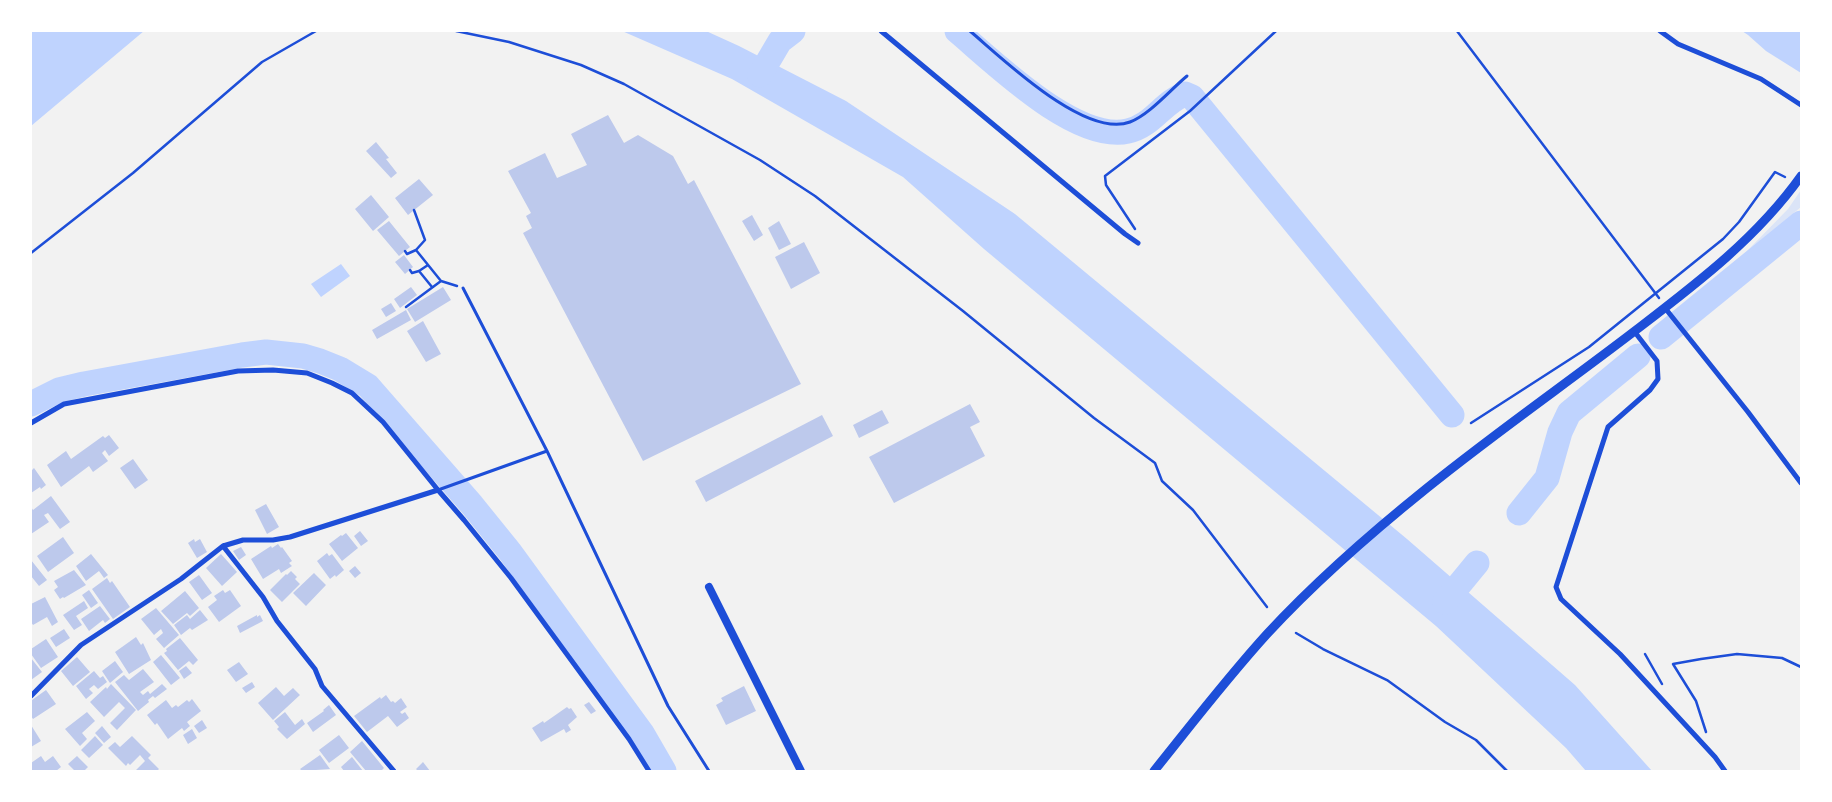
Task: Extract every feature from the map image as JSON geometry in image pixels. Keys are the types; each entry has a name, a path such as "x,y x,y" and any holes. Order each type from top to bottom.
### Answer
{"main road":[{"path":"1154,771 1267,634 1314,587 1382,525 1427,488 1598,360 1735,250 1767,220 1801,176"}],"street":[{"path":"881,31 1138,243"},
{"path":"1660,31 1678,44 1761,78 1801,106"},
{"path":"1665,308 1748,412 1801,483"},
{"path":"1634,331 1657,361 1658,379 1650,390 1608,427 1556,587 1561,599 1620,654 1725,771"},
{"path":"31,423 64,404 238,371 273,370 307,374 352,393 382,422 510,578 629,740 648,771"},
{"path":"31,696 81,645 181,579 223,546 243,540 273,540 290,537 438,490"},
{"path":"223,546 263,597 277,622 315,668 322,686 394,771"},
{"path":"709,587 801,771"}],"lane":[{"path":"970,31 1047,96 1088,118 1109,125 1128,122 1140,117 1186,76"},
{"path":"463,288 547,451 668,706 709,771"},
{"path":"438,490 547,451"}],"path":[{"path":"31,253 133,173 262,62 316,31"},
{"path":"456,31 509,42 581,65 624,84 760,160 815,196 963,310 1094,418 1155,463 1162,481 1193,510 1267,607"},
{"path":"1138,243 1136,229 1106,185 1105,176 1190,111 1276,31"},
{"path":"1457,31 1665,308"},
{"path":"1471,423 1590,347 1723,239 1740,222 1776,172 1785,177"},
{"path":"405,251 407,254 416,250 424,240 414,210"},
{"path":"416,250 441,281 463,288"},
{"path":"410,270 412,273 428,265"},
{"path":"419,271 432,288"},
{"path":"406,307 441,281"},
{"path":"1296,633 1323,649 1386,680 1445,722 1476,740 1508,771"},
{"path":"1709,738 1696,701 1673,664 1736,654 1782,658 1801,668"}],"shaded area":[{"path":"1801,190 1801,207 1746,252 1788,209"}],"water":[{"path":"31,31 144,31 31,126"},
{"path":"622,31 706,31 739,46 846,101 1015,214 1407,539 1575,685 1652,771 1586,771 1566,748 1436,626 984,249 903,177 732,79"},
{"path":"1742,31 1801,31 1801,73 1766,51"},
{"path":"341,264 350,276 321,297 311,284"}],"building":[{"path":"608,115 624,143 638,135 673,156 688,184 694,180 801,384 643,461 523,233 532,228 526,216 531,213 508,171 545,153 557,178 587,165 571,134"},
{"path":"376,142 389,158 386,159 397,173 391,178 366,151"},
{"path":"419,179 433,195 408,215 395,198"},
{"path":"371,195 389,217 373,231 355,209"},
{"path":"752,215 763,235 754,241 742,221"},
{"path":"389,221 410,247 399,256 377,230"},
{"path":"779,221 791,244 779,250 768,228"},
{"path":"804,242 820,273 791,289 775,257"},
{"path":"404,255 413,267 405,274 395,262"},
{"path":"411,287 417,295 400,308 394,299"},
{"path":"443,287 451,300 415,322 407,309"},
{"path":"391,303 396,311 386,317 381,309"},
{"path":"406,310 411,320 377,339 372,330"},
{"path":"423,321 441,354 426,362 407,331"},
{"path":"970,404 980,422 970,427 985,456 894,503 869,457"},
{"path":"882,410 889,423 859,438 853,425"},
{"path":"822,415 833,436 706,502 695,481"},
{"path":"109,435 119,448 109,456 105,450 102,453 108,461 93,472 89,466 61,487 47,465 66,451 71,459 103,436 105,438"},
{"path":"133,459 148,480 135,489 120,468"},
{"path":"34,468 46,485 31,493 31,471"},
{"path":"51,496 70,522 60,529 48,513 44,515 49,522 31,534 31,507 33,510"},
{"path":"266,504 279,527 267,534 255,510"},
{"path":"360,531 368,541 361,546 354,536"},
{"path":"346,533 358,548 342,561 329,544"},
{"path":"63,537 74,553 48,572 37,556"},
{"path":"194,539 195,542 200,539 207,552 197,558 188,543"},
{"path":"278,544 292,561 289,563 292,566 281,573 279,569 263,579 251,559 271,546 272,548"},
{"path":"241,547 246,555 239,560 233,551"},
{"path":"327,553 329,556 332,554 344,570 336,577 335,575 330,579 317,561"},
{"path":"91,554 108,575 104,578 99,571 86,581 76,566"},
{"path":"221,554 237,572 222,586 206,568"},
{"path":"31,560 47,580 39,586 31,576"},
{"path":"355,566 361,573 355,578 349,571"},
{"path":"74,570 86,585 60,599 54,590 58,587 54,581"},
{"path":"291,571 297,577 295,579 300,584 282,602 270,590"},
{"path":"314,573 326,585 306,606 293,593"},
{"path":"199,575 212,593 202,600 189,582"},
{"path":"107,578 110,583 112,581 130,607 113,619 92,589"},
{"path":"89,590 98,603 91,608 82,595"},
{"path":"223,590 225,593 230,590 241,606 219,622 208,607 217,600 214,596"},
{"path":"185,591 199,608 190,616 187,613 173,624 161,611"},
{"path":"45,597 58,622 52,626 47,617 33,625 31,622 31,604"},
{"path":"84,601 88,608 76,616 82,625 74,630 63,615"},
{"path":"100,606 110,619 105,623 103,620 89,631 81,619"},
{"path":"156,608 179,635 164,648 156,639 163,633 161,629 154,635 141,619"},
{"path":"200,610 208,620 192,630 190,628 181,635 174,625 187,615 190,619"},
{"path":"257,615 257,617 260,615 263,621 240,633 237,626"},
{"path":"64,629 70,638 56,647 50,638"},
{"path":"136,637 141,645 143,643 151,660 129,674 115,652"},
{"path":"180,638 198,660 193,665 189,661 178,670 164,653 167,651 166,649"},
{"path":"46,639 58,657 41,668 31,654 31,649"},
{"path":"161,655 180,678 171,685 153,662"},
{"path":"77,657 90,672 73,686 61,671"},
{"path":"31,658 42,672 31,680"},
{"path":"115,661 123,672 110,683 102,671"},
{"path":"239,662 248,674 236,682 227,670"},
{"path":"186,666 192,673 184,679 179,671"},
{"path":"143,669 154,682 140,692 143,695 148,691 150,694 162,684 167,689 155,698 153,696 138,711 115,682 124,675 129,680"},
{"path":"94,671 100,678 103,676 107,682 98,689 94,685 89,689 93,693 86,699 76,686"},
{"path":"252,682 255,687 246,693 242,688"},
{"path":"111,684 136,710 117,730 110,723 125,708 119,702 104,717 90,702"},
{"path":"744,686 756,711 726,725 716,705 723,701 721,698"},
{"path":"276,687 284,696 293,688 300,695 273,720 258,703"},
{"path":"46,690 56,704 33,719 31,716 32,700"},
{"path":"386,695 391,702 395,703 401,698 407,707 400,712 402,714 405,712 409,718 397,727 388,716 367,732 354,716 380,697 381,699"},
{"path":"192,699 201,711 187,722 190,726 184,731 182,728 168,739 157,723 155,725 147,715 166,700 172,708 176,705 178,707 187,700 189,702"},
{"path":"589,702 596,711 591,714 584,705"},
{"path":"329,705 336,715 313,732 307,723"},
{"path":"567,707 571,708 577,717 568,725 571,730 566,733 564,729 541,742 532,728 543,721 544,723"},
{"path":"87,712 95,721 82,733 87,739 80,746 65,729"},
{"path":"285,712 295,725 302,719 305,724 287,739 277,729 279,727 274,721"},
{"path":"202,720 207,728 199,733 194,726"},
{"path":"31,725 41,741 31,747"},
{"path":"102,726 111,737 104,743 95,733"},
{"path":"192,729 197,738 188,744 183,735"},
{"path":"339,735 349,748 329,763 319,750"},
{"path":"95,736 103,745 89,758 81,750"},
{"path":"132,736 151,755 148,758 159,769 157,771 135,771 145,761 140,755 130,765 128,763 126,766 108,748 115,742 120,747"},
{"path":"362,741 384,768 381,771 366,771 350,752"},
{"path":"320,755 330,769 302,771 300,769"},
{"path":"41,756 45,762 53,756 61,767 56,771 31,771 31,763"},
{"path":"77,756 88,767 84,771 75,771 68,764"},
{"path":"352,757 363,771 344,771 341,767"},
{"path":"423,762 430,771 418,771 416,769"}],"waterway":[{"path":"760,75 780,41 793,31"},
{"path":"957,31 1037,98 1085,125 1107,131 1128,131 1144,124 1177,98 1185,94 1192,97 1452,415"},
{"path":"1661,337 1801,223"},
{"path":"31,404 59,390 84,384 266,352 303,356 340,369 368,386 472,505 510,552 642,733 664,771"},
{"path":"1519,513 1547,478 1560,432 1569,413 1638,356"},
{"path":"1445,602 1477,563"}]}
